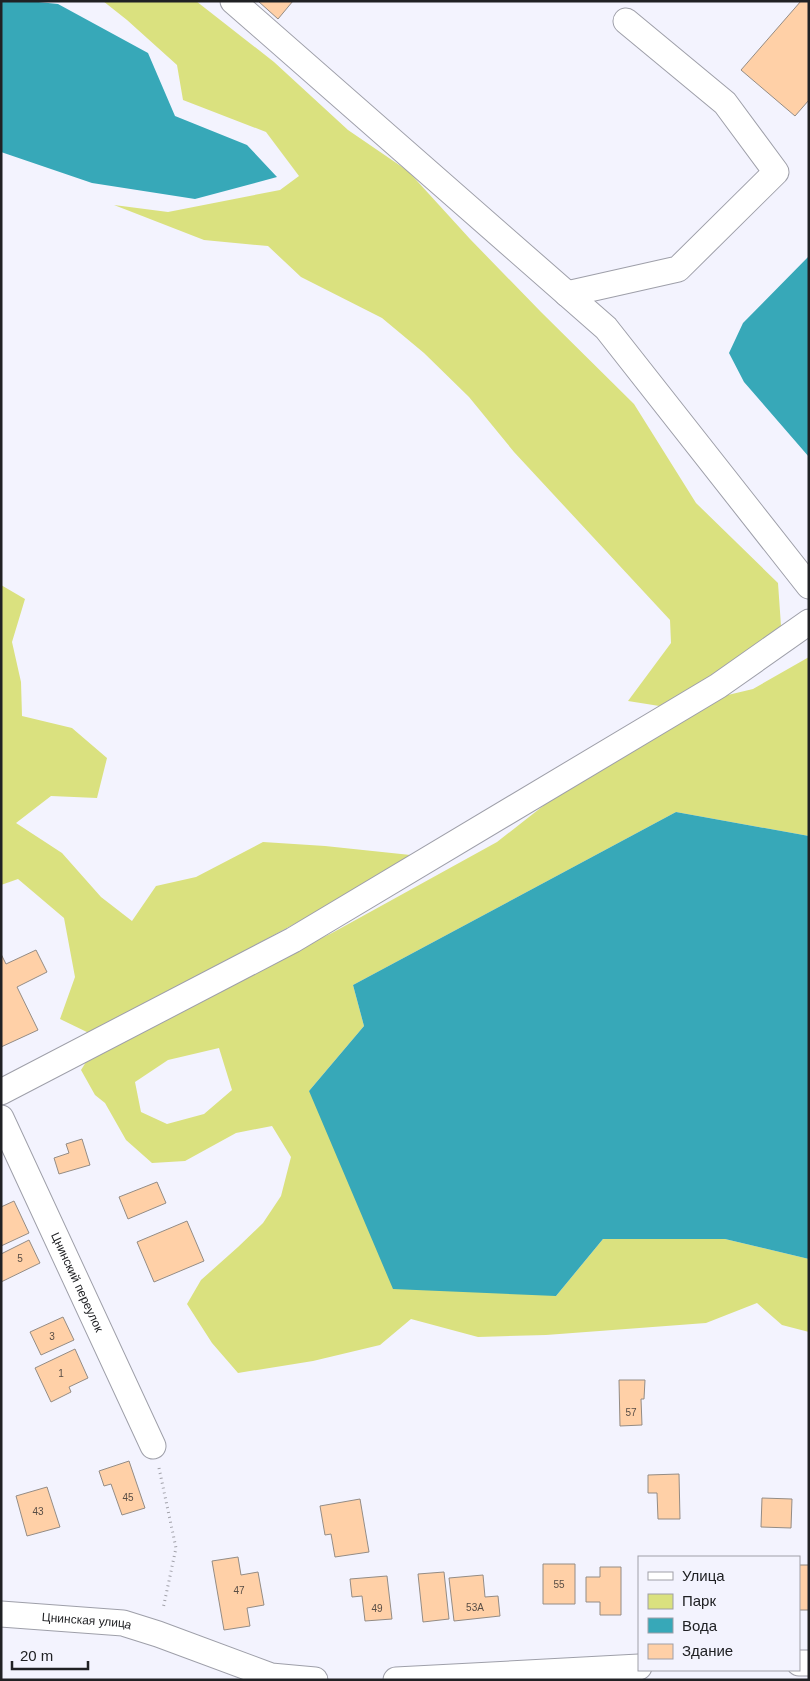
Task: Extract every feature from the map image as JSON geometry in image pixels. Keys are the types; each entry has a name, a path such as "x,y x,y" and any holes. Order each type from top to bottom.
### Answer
{"street":[{"path":"233,1 606,328 809,586"},
{"path":"567,294 678,269 776,172 725,103 626,21"},
{"path":"1,1092 293,940 718,686 809,622"},
{"name":"Цнинский переулок","path":"1,1118 154,1446"},
{"name":"Цнинская улица","path":"1,1614 123,1624 158,1634 271,1676 315,1680"},
{"path":"396,1680 638,1667"}],"path":[{"path":"154,1446 176,1548 158,1634"}],"green space":[{"path":"103,1 196,1 274,62 348,130 408,171 470,239 634,404 696,503 778,583 781,626 672,708 628,701 671,643 670,620 514,452 469,397 424,353 382,318 301,277 268,246 204,240 114,205 168,212 280,190 299,176 266,132 183,100 177,65"},
{"path":"1,585 25,599 12,642 21,682 22,716 72,728 107,758 97,798 51,796 16,823 62,853 101,897 132,921 156,886 196,877 263,842 325,846 420,856 91,1034 60,1019 75,977 64,918 18,879 1,885"},
{"path":"809,657 809,836 676,812 353,985 364,1026 309,1091 556,1296 603,1239 725,1239 809,1259 809,1332 782,1325 757,1303 706,1323 546,1335 478,1337 411,1319 380,1345 313,1361 238,1373 212,1343 187,1304 201,1280 263,1223 281,1196 291,1157 272,1126 236,1133 185,1161 152,1163 126,1140 105,1103 95,1095 81,1070 96,1046 332,933 497,842 543,806 593,749 711,699 753,689","holes":["219,1048 232,1090 204,1114 167,1124 141,1112 135,1082 168,1060"]}],"water":[{"path":"1,1 58,4 148,53 175,116 247,145 277,177 195,199 92,183 1,152"},
{"path":"809,256 809,457 744,382 729,353 743,323"},
{"path":"676,812 809,836 809,1259 725,1239 603,1239 556,1296 393,1289 309,1091 364,1026 353,985"}],"building":[{"path":"258,1 293,1 278,19"},
{"path":"801,1 809,1 809,100 795,116 741,70"},
{"path":"36,950 47,972 17,987 38,1030 1,1047 1,954 6,964"},
{"path":"82,1139 90,1165 59,1174 54,1158 69,1153 66,1144"},
{"path":"157,1182 166,1203 128,1219 119,1197"},
{"path":"14,1201 29,1233 1,1246 1,1207"},
{"path":"187,1221 204,1261 154,1282 137,1242"},
{"path":"29,1240 40,1263 1,1282 1,1254"},
{"path":"63,1317 74,1340 41,1355 30,1332"},
{"path":"75,1349 88,1378 69,1387 71,1392 51,1402 35,1368"},
{"path":"619,1380 645,1380 644,1399 641,1399 642,1425 620,1426"},
{"path":"129,1461 145,1508 122,1515 111,1484 104,1486 99,1471"},
{"path":"679,1474 680,1519 658,1519 657,1493 648,1493 648,1475"},
{"path":"47,1487 60,1527 27,1536 16,1496"},
{"path":"762,1498 792,1499 791,1528 761,1527"},
{"path":"360,1499 369,1552 335,1557 331,1534 325,1535 320,1506"},
{"path":"238,1557 241,1575 258,1572 264,1605 247,1608 250,1626 224,1630 212,1561"},
{"path":"543,1564 575,1564 575,1604 543,1604"},
{"path":"800,1565 809,1565 809,1610 800,1610"},
{"path":"600,1567 621,1567 621,1615 600,1615 600,1602 586,1602 586,1577 600,1577"},
{"path":"444,1572 449,1619 423,1622 418,1574"},
{"path":"483,1575 485,1597 498,1596 500,1616 454,1621 449,1578"},
{"path":"387,1576 392,1619 365,1621 362,1596 352,1597 350,1579"}]}
